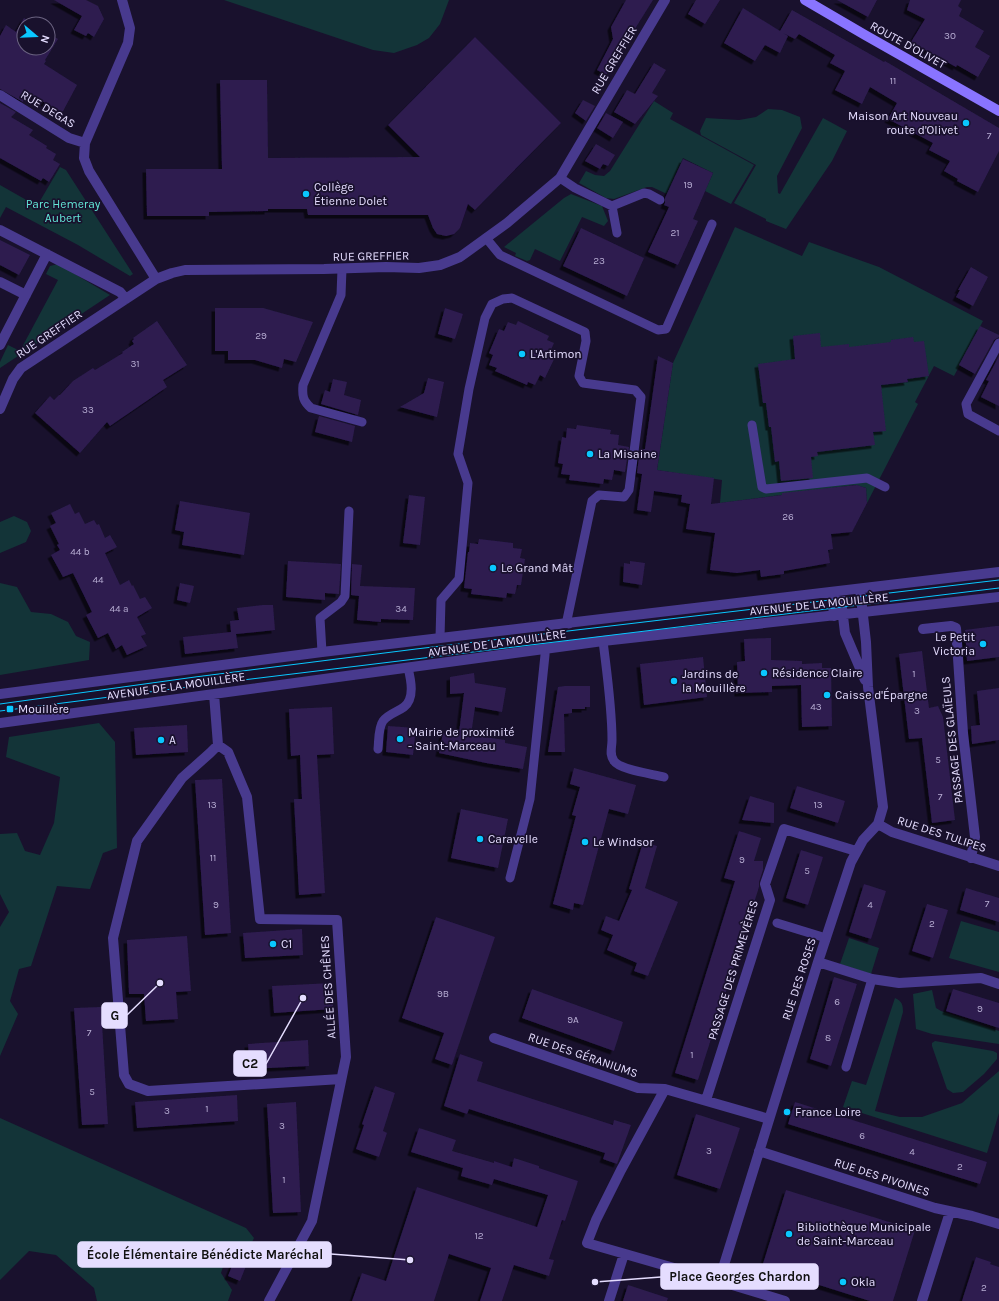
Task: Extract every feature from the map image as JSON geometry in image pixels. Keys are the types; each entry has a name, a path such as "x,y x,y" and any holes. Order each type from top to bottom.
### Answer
{"main road":[{"name":"ROUTE D'OLIVET","path":"805,0 999,111"}],"street":[{"path":"122,0 130,28 128,43 85,143 84,158 89,171 156,280"},
{"name":"RUE GREFFIER","path":"0,409 4,390 21,368 156,280 172,273 184,270 386,267 419,268 440,266 460,257 507,223 560,178 665,0"},
{"name":"RUE DEGAS","path":"0,95 69,138 85,143"},
{"path":"0,230 120,292 126,299"},
{"path":"0,345 47,254"},
{"path":"0,282 26,295"},
{"name":"AVENUE DE LA MOUILLÈRE","path":"0,694 322,652 999,572"},
{"name":"RUE DES ROSES","path":"719,1280 758,1151 851,862 863,840 878,824 883,807 868,687 860,589"},
{"name":"RUE DES ROSES","path":"836,591 838,615 868,687"},
{"name":"AVENUE DE LA MOUILLÈRE","path":"0,723 603,641 999,597"},
{"name":"PASSAGE DES GLAÏEULS","path":"923,629 951,626 956,628 963,733 975,837 971,858"},
{"path":"214,694 218,745 210,754 182,778 137,841 113,938 124,1075 129,1084 148,1091 341,1079"},
{"name":"ALLÉE DES CHÊNES","path":"218,745 228,752 247,797 260,919 337,920 346,1057 312,1221 269,1301"},
{"name":"RUE DES TULIPES","path":"878,824 892,832 999,866"},
{"name":"PASSAGE DES PRIMEVÈRES","path":"706,1100 770,900 765,884 784,829 856,851"},
{"path":"818,962 872,979 899,983 980,978 999,984"},
{"name":"RUE DES GÉRANIUMS","path":"494,1038 638,1088 665,1089 769,1119"},
{"path":"665,1089 620,1170 596,1220 587,1243 719,1280 784,1301"},
{"name":"RUE DES PIVOINES","path":"758,1151 935,1208 972,1216 999,1224"},
{"path":"922,1301 950,1212"},
{"path":"609,1301 624,1254"}],"lane":[{"path":"560,178 575,188 612,206 644,193 660,200"},
{"path":"612,206 617,233"},
{"path":"486,238 500,255 658,330 666,329 712,224"},
{"path":"342,268 341,295 303,385 302,395 304,402 311,408 362,422"},
{"path":"440,638 441,600 459,579 468,483 458,454 469,389 485,318 492,304 503,299 512,298 585,332 586,341 579,376 584,383 635,390 641,397 629,490 624,497 599,495 592,501 567,620 569,624"},
{"path":"999,343 966,404 968,414 999,430"},
{"path":"752,425 762,487 766,489 867,478 885,487"},
{"path":"322,652 320,618 341,602 345,596 349,512"},
{"path":"603,641 612,741 611,755 614,762 622,767 664,776"},
{"path":"510,878 530,799 545,649"},
{"path":"378,749 382,722 389,715 403,707 408,702 412,689 408,668"},
{"path":"777,922 826,938"},
{"path":"846,1067 872,979"}],"green space":[{"path":"224,0 449,0 440,24 429,38 417,45 394,53 373,50"},
{"path":"654,101 673,113 670,119 754,165 731,204 705,191 713,173 683,158 667,194 652,187 647,187 614,199 606,198 579,183 586,171 595,175 604,176 610,171"},
{"path":"768,109 782,110 800,117 802,128 777,176 778,193 780,194 823,118 847,131 832,161 786,229 766,221 766,219 734,203 756,165 701,135 700,131 706,118 739,120 756,117"},
{"name":"Parc Hemeray Aubert","path":"60,167 66,170 133,274 130,276 78,245 6,207 0,218 0,185 37,206"},
{"path":"571,194 602,206 608,221 604,226 582,217 560,261 535,249 530,260 527,261 515,256 516,253 504,247 564,198"},
{"path":"735,227 802,256 809,242 879,267 983,321 954,376 934,366 915,402 918,404 867,503 866,488 855,485 720,503 722,480 657,470 673,363"},
{"path":"58,264 110,295 0,368 0,362 8,345 20,351 58,280 46,274 50,266"},
{"path":"14,516 27,522 31,531 26,542 0,553 0,522"},
{"path":"0,583 17,587 31,612 51,614 68,622 76,636 90,642 89,660 0,675"},
{"path":"99,723 115,742 117,848 103,853 90,889 57,886 31,966 19,969 10,1001 18,1014 0,1056 0,927 9,912 0,894 0,834 17,833 25,851 40,855 54,823 60,777 6,757 9,737"},
{"path":"961,921 999,932 999,972 949,958"},
{"path":"849,938 879,948 871,974 840,964"},
{"path":"932,990 936,1008 999,1031 999,1044 932,1034 916,1029 913,994"},
{"path":"895,998 902,1004 903,1012 875,1111 900,1117 922,1117 962,1103 999,1071 999,1113 987,1153 843,1107 852,1081 866,1085"},
{"path":"935,1041 993,1051 997,1053 997,1059 984,1074 963,1092 953,1093 947,1089 932,1046 932,1043"},
{"path":"0,1118 246,1228 254,1238 246,1255 226,1258 221,1273 232,1290 228,1301 97,1301 94,1288 56,1255 29,1251 0,1280"}],"building":[{"path":"54,0 86,0 98,6 104,19 94,37 88,33 86,36 74,30 82,16"},
{"path":"626,0 653,0 606,75 597,70 613,39 611,27"},
{"path":"696,0 720,0 705,24 688,14"},
{"path":"837,0 877,0 868,17"},
{"path":"910,0 961,0 958,6 962,9 959,16 984,31 975,47 990,56 978,77 957,65 956,67 911,42 925,19 907,10"},
{"path":"743,8 780,31 792,10 884,62 885,61 999,128 999,151 978,192 957,181 958,179 944,171 950,161 929,150 933,143 888,119 897,103 870,87 862,104 835,90 845,71 830,63 835,55 799,34 795,39 783,33 788,36 780,53 765,45 755,61 724,43"},
{"path":"6,25 16,32 16,56 47,56 44,64 77,85 62,113 27,92 23,102 0,89 0,36"},
{"path":"475,37 561,123 475,210 468,204 460,228 454,234 446,236 437,234 428,215 308,215 307,209 268,209 268,211 209,212 209,216 147,216 146,169 222,169 220,80 267,80 268,158 420,157 388,125"},
{"path":"654,63 666,70 652,93 658,96 635,124 614,112 627,90 635,94"},
{"path":"583,100 595,106 586,121 575,113"},
{"path":"0,103 16,112 11,117 33,130 29,135 47,146 46,148 56,154 53,160 60,164 49,182 43,178 41,181 0,158"},
{"path":"606,113 623,122 613,138 597,128"},
{"path":"596,144 615,155 608,166 603,164 600,169 585,161"},
{"path":"683,159 713,173 693,219 698,221 678,265 648,252 669,207 664,205 665,198"},
{"path":"581,228 644,258 627,296 563,266"},
{"path":"0,240 30,255 19,275 0,265"},
{"path":"971,267 988,277 973,306 956,297 960,290 958,290"},
{"path":"215,308 263,308 313,322 296,362 284,359 282,368 255,360 228,360 228,351 215,351"},
{"path":"445,308 463,314 455,339 438,334"},
{"path":"157,321 187,365 163,380 167,387 110,426 107,422 80,453 35,413 50,396 54,400 73,381 93,368 95,370 123,353 122,352 134,344 132,341 134,339 133,338"},
{"name":"L'Artimon","path":"518,321 549,336 547,340 554,343 550,352 556,355 545,378 540,375 535,385 528,382 527,385 495,371 497,368 489,365 493,355 489,353 499,329 504,331 508,322 516,325"},
{"path":"980,326 999,335 999,337 994,340 975,374 959,365"},
{"path":"820,333 821,347 849,344 849,347 891,342 891,340 913,337 914,342 924,341 929,376 907,379 908,382 881,385 886,431 873,432 875,445 817,452 818,456 811,457 813,478 781,481 779,461 775,462 771,427 769,427 766,403 763,403 758,364 795,359 793,336"},
{"path":"658,356 673,363 657,470 714,478 711,504 782,495 782,493 857,485 866,488 867,503 852,532 831,534 833,549 828,550 830,563 784,571 784,574 761,577 760,570 737,573 710,570 715,533 686,529 690,504 681,502 682,495 654,491 651,512 637,510 642,474 637,473 640,449 645,449"},
{"path":"999,356 999,406 981,397 989,381 986,380"},
{"path":"428,378 444,382 437,417 400,407 424,393"},
{"path":"333,379 347,382 344,395 361,400 358,415 321,404 325,390 330,392"},
{"path":"319,416 355,426 352,442 315,432"},
{"name":"La Misaine","path":"577,425 611,430 610,434 619,435 618,445 629,447 625,472 614,470 612,480 604,479 603,484 569,480 570,475 561,474 563,464 558,463 562,437 566,438 567,428 576,429"},
{"path":"409,495 425,497 420,545 403,543"},
{"path":"180,501 250,513 244,555 182,545 184,532 175,530"},
{"path":"70,504 75,514 79,512 85,524 94,520 97,525 99,524 105,538 110,535 117,547 105,553 120,585 129,580 140,599 145,597 152,608 137,617 146,634 141,636 147,646 127,655 122,645 116,649 108,633 98,638 86,615 92,612 73,573 63,577 51,555 60,550 57,545 59,544 50,526 56,523 51,513"},
{"name":"Le Grand Mât","path":"479,539 513,543 513,548 522,549 520,558 525,559 521,585 517,585 515,594 507,593 506,598 471,594 472,589 464,588 470,543 478,544"},
{"path":"288,561 341,564 339,594 325,593 325,600 286,597"},
{"path":"630,561 645,563 642,585 623,582 624,563 630,564"},
{"path":"352,564 362,565 360,586 415,588 413,620 381,619 381,622 357,620 359,596 351,595"},
{"path":"180,583 194,586 190,603 177,600"},
{"path":"273,605 275,630 236,634 238,648 185,654 183,637 231,632 230,621 239,620 237,608"},
{"name":"Le Petit Victoria","path":"999,626 999,657 967,661 965,630"},
{"path":"771,638 771,660 802,661 802,664 822,663 822,668 831,668 832,726 802,727 801,685 772,686 772,692 738,693 737,662 745,661 744,639"},
{"path":"922,651 929,708 938,706 943,717 955,820 932,823 922,738 909,739 899,654"},
{"name":"Jardins de la Mouillère","path":"703,657 707,697 644,705 640,664"},
{"path":"474,673 475,683 506,688 502,712 475,707 471,735 505,740 505,743 527,747 523,769 439,753 443,733 458,736 459,733 464,693 450,694 450,677"},
{"path":"590,686 590,707 585,707 585,709 572,709 572,713 564,714 565,752 548,752 558,687"},
{"path":"999,688 999,740 972,744 971,726 980,725 977,691"},
{"path":"332,707 334,754 317,755 325,893 299,895 294,799 302,799 300,755 291,756 289,709"},
{"name":"A","path":"187,725 188,752 136,755 134,728"},
{"path":"388,726 416,728 413,755 386,752"},
{"name":"Le Windsor","path":"574,768 636,785 628,814 609,809 583,905 574,903 573,910 553,904 576,816 572,815 580,787 570,784"},
{"path":"222,779 231,933 205,935 195,780"},
{"path":"797,786 845,801 838,823 790,808"},
{"path":"750,796 774,803 774,823 742,820"},
{"name":"Caravelle","path":"461,809 508,819 498,868 451,858"},
{"path":"739,831 761,838 754,861 763,861 763,870 759,887 698,1080 675,1073 735,881 724,878"},
{"path":"643,842 657,846 645,888 678,902 648,976 634,971 637,963 607,950 613,935 601,930 606,916 619,921 632,890 629,889"},
{"path":"801,850 823,857 808,905 786,898"},
{"path":"864,884 886,891 871,939 849,932"},
{"path":"966,888 999,898 999,922 960,910"},
{"path":"927,904 948,910 933,958 912,951"},
{"path":"436,917 495,937 452,1065 435,1059 444,1033 402,1018"},
{"name":"C1","path":"302,929 303,955 245,958 243,933"},
{"path":"187,936 191,991 176,992 178,1019 146,1021 144,994 129,994 127,940"},
{"path":"834,977 857,984 831,1066 810,1059"},
{"path":"332,983 333,1009 274,1013 272,986"},
{"path":"532,989 623,1022 614,1051 522,1018"},
{"path":"953,989 999,1003 999,1028 946,1011"},
{"path":"101,1007 108,1124 82,1125 74,1008"},
{"path":"308,1040 309,1066 250,1069 248,1044"},
{"path":"460,1054 483,1062 477,1081 613,1125 614,1120 631,1125 617,1164 603,1159 605,1153 469,1109 467,1114 444,1106"},
{"path":"375,1086 395,1093 383,1131 387,1133 379,1157 356,1149 364,1125 362,1124"},
{"path":"237,1095 238,1121 137,1128 135,1102"},
{"path":"296,1102 301,1212 273,1213 267,1104"},
{"path":"795,1102 987,1162 980,1184 788,1124"},
{"path":"696,1114 740,1128 720,1189 677,1175"},
{"path":"419,1128 456,1140 452,1151 512,1167 514,1158 578,1181 565,1221 562,1220 549,1259 554,1260 549,1276 514,1265 502,1301 480,1301 491,1268 449,1254 434,1301 352,1301 362,1273 386,1281 417,1187 537,1227 548,1195 494,1179 492,1185 461,1176 463,1168 411,1152"},
{"path":"786,1190 915,1230 893,1301 870,1301 762,1267"},
{"path":"976,1257 991,1262 990,1264 999,1267 999,1301 962,1301"},
{"path":"234,1261 246,1266 240,1281 228,1276"},
{"path":"628,1285 668,1298 667,1301 623,1301"}],"tram line":[{"path":"0,704 195,677 416,649 999,580"},
{"path":"0,711 999,588"}],"place":[{"name":"Maison Art Nouveau route d'Olivet","path":"966,123"},
{"name":"Collège Étienne Dolet","path":"306,194"},
{"name":"L'Artimon","path":"522,354"},
{"name":"La Misaine","path":"590,454"},
{"name":"Le Grand Mât","path":"493,568"},
{"name":"Le Petit Victoria","path":"983,644"},
{"name":"Résidence Claire","path":"764,673"},
{"name":"Jardins de la Mouillère","path":"674,681"},
{"name":"Caisse d'Épargne","path":"827,695"},
{"name":"Mouillère","path":"10,709"},
{"name":"Mairie de proximité - Saint-Marceau","path":"400,739"},
{"name":"A","path":"161,740"},
{"name":"Caravelle","path":"480,839"},
{"name":"Le Windsor","path":"585,842"},
{"name":"C1","path":"273,944"},
{"name":"G","path":"160,983"},
{"name":"C2","path":"303,998"},
{"name":"France Loire","path":"787,1112"},
{"name":"Bibliothèque Municipale de Saint-Marceau","path":"789,1234"},
{"name":"École Élémentaire Bénédicte Maréchal","path":"410,1260"},
{"name":"Place Georges Chardon","path":"595,1282"},
{"name":"Okla","path":"843,1282"}]}
